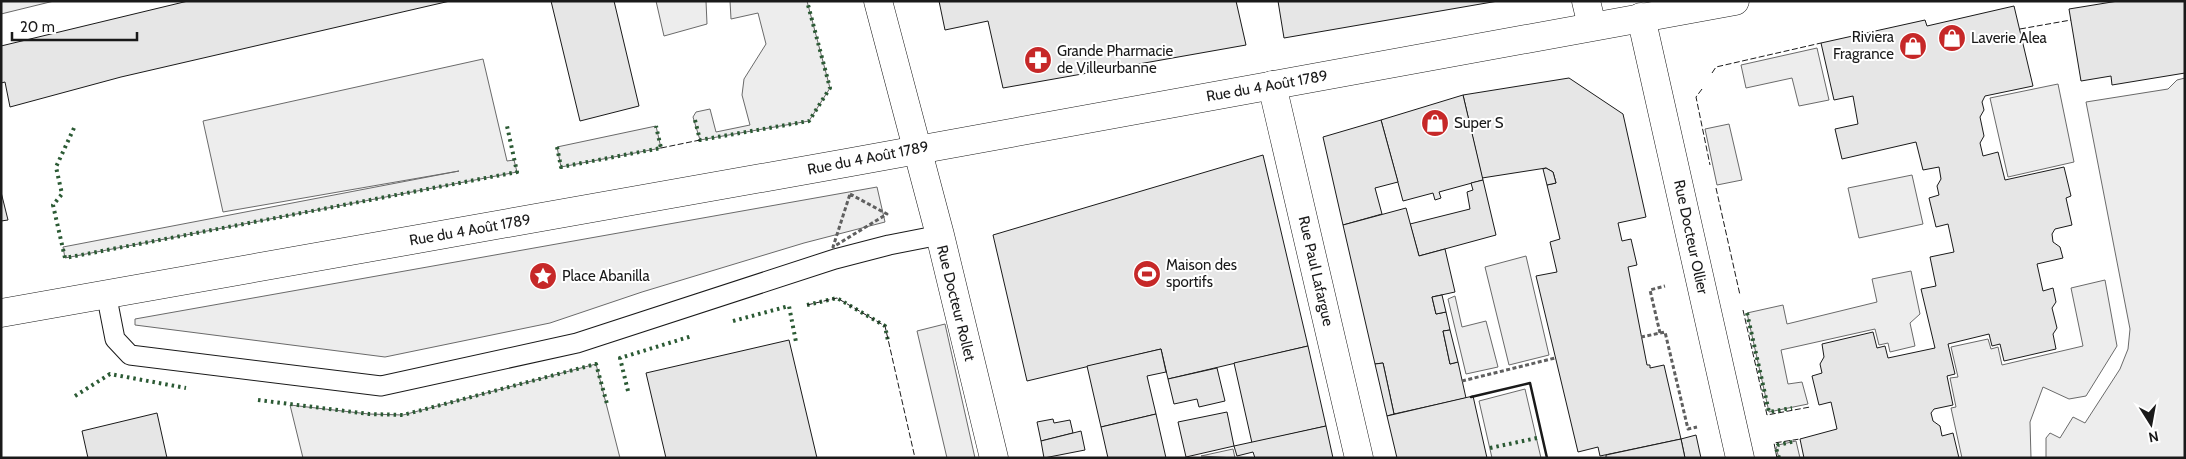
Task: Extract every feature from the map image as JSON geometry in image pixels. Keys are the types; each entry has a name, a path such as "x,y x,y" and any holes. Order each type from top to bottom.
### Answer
{"main road":[{"name":"Rue Docteur Rollet","path":"878,1 918,148 994,458"},
{"name":"Rue du 4 Août 1789","path":"1,313 1272,85 1589,14 1641,17 1735,1"},
{"name":"Rue Docteur Ollier","path":"1641,17 1740,458"},
{"name":"Rue Paul Lafargue","path":"1272,85 1359,458"}],"lane":[{"path":"106,293 115,339 130,355 381,386 577,343 835,259 889,244 940,235"}],"path":[{"path":"1650,290 1660,333"},
{"path":"1641,337 1665,332 1688,430 1732,420"},
{"path":"1462,381 1556,358"}],"shaded area":[{"path":"1,1 54,1 1,14"},
{"path":"656,1 706,1 707,24 664,36"},
{"path":"730,1 807,1 830,88 809,121 700,140 693,117 696,112 710,109 716,132 750,125 742,95 744,79 766,44 758,13 731,19"},
{"path":"1817,48 1829,100 1799,106 1792,78 1746,88 1741,65"},
{"path":"483,59 507,161 514,160 517,172 65,258 63,247 459,171 223,212 203,121"},
{"path":"2185,78 2185,458 2046,458 2046,438 2050,433 2060,438 2073,417 2085,423 2120,369 2128,349 2130,329 2086,102 2168,89 2177,80"},
{"path":"2058,84 2074,162 2008,177 1990,98"},
{"path":"1729,124 1742,180 1717,185 1705,129"},
{"path":"656,126 661,148 561,167 557,147"},
{"path":"1912,175 1923,224 1859,238 1848,188"},
{"name":"Place Abanilla","path":"877,187 885,222 804,243 642,292 550,323 385,357 135,325 135,319"},
{"path":"1526,256 1549,355 1509,365 1485,267"},
{"path":"1911,271 1920,314 1910,323 1915,346 1890,352 1888,343 1879,345 1875,329 1781,350 1788,384 1802,382 1808,404 1769,412 1747,313 1783,305 1787,324 1877,302 1872,279"},
{"path":"2105,280 2117,346 2086,396 2069,399 2043,387 2030,422 2031,458 1962,458 1951,408 1956,407 1950,378 1958,377 1951,347 1988,339 1991,349 1998,347 2002,365 2083,346 2071,288"},
{"path":"1455,296 1462,327 1486,321 1498,367 1466,374 1448,299"},
{"path":"945,324 975,458 947,458 917,331"},
{"path":"596,364 620,458 303,458 290,405 369,414 403,415"},
{"path":"1525,389 1541,458 1492,458 1479,401"},
{"path":"1796,441 1800,458 1779,458 1776,448 1778,445"},
{"path":"1233,449 1235,458 1201,456"}],"building":[{"path":"188,1 450,1 121,77 10,107 5,82 1,83 1,46"},
{"path":"551,1 614,1 639,106 580,121"},
{"path":"939,1 1236,1 1246,45 1003,88 988,21 945,30"},
{"path":"1278,1 1498,1 1284,38"},
{"path":"2118,1 2185,1 2185,73 2112,85 2111,76 2081,81 2069,9"},
{"path":"2014,6 2033,86 1985,96 1982,102 1984,110 1980,117 1984,136 1980,143 1983,156 1998,152 2005,180 2064,167 2071,196 2066,198 2072,225 2055,229 2052,234 2053,242 2060,247 2063,258 2037,264 2043,291 2053,288 2056,302 2052,308 2057,328 2053,334 2056,349 2004,361 2000,344 1992,346 1989,334 1948,344 1955,374 1947,376 1953,405 1934,409 1931,413 1933,421 1940,426 1942,436 1953,433 1959,458 1804,458 1800,439 1837,429 1831,402 1819,405 1812,376 1822,373 1820,364 1824,357 1822,344 1873,332 1877,348 1885,346 1888,358 1935,348 1921,289 1936,286 1930,257 1954,252 1948,224 1936,227 1929,198 1939,195 1937,186 1941,179 1939,167 1923,170 1916,142 1842,159 1835,129 1858,124 1853,96 1834,100 1821,43 1925,20 1927,26"},
{"path":"1569,78 1623,114 1646,217 1618,223 1622,241 1631,239 1637,265 1628,267 1647,365 1650,365 1650,368 1664,365 1681,439 1600,456 1598,447 1578,452 1536,276 1557,272 1550,242 1560,239 1547,185 1556,183 1553,172 1546,168 1482,178 1463,95"},
{"path":"1463,95 1483,180 1439,192 1441,198 1435,200 1433,193 1403,201 1381,120"},
{"path":"1381,120 1398,182 1375,188 1382,214 1343,225 1323,137"},
{"name":"Maison des sportifs","path":"1263,155 1308,346 1168,379 1161,349 1027,381 993,235"},
{"path":"1546,168 1553,172 1556,183 1547,185 1543,169"},
{"path":"1483,180 1496,235 1419,256 1410,224 1470,209 1467,192 1473,190 1471,183"},
{"path":"1,192 8,220 1,221"},
{"path":"1406,208 1419,256 1445,249 1455,292 1432,297 1436,314 1446,312 1450,330 1443,331 1450,364 1458,362 1466,398 1394,414 1383,363 1375,364 1343,225"},
{"path":"1442,295 1446,312 1436,314 1432,297"},
{"path":"1450,330 1458,362 1450,364 1443,331"},
{"path":"789,340 817,458 666,458 646,373"},
{"path":"1308,346 1326,426 1252,443 1234,363"},
{"path":"1161,349 1166,372 1147,376 1156,414 1101,427 1087,366"},
{"path":"1383,363 1394,414 1387,416 1375,364"},
{"path":"1217,368 1225,401 1199,407 1197,399 1174,404 1168,379"},
{"path":"1473,396 1487,458 1397,458 1387,416"},
{"path":"1227,412 1234,446 1186,457 1178,422"},
{"path":"157,413 167,458 88,458 82,431"},
{"path":"1156,414 1166,458 1108,458 1101,427"},
{"path":"1053,419 1054,423 1070,420 1073,433 1041,441 1037,422"},
{"path":"1326,426 1333,458 1255,458 1253,452 1237,456 1234,446"},
{"path":"1081,431 1085,450 1044,458 1041,441"},
{"path":"1696,435 1701,458 1685,458 1681,439"},
{"path":"1681,439 1685,458 1606,458 1606,455"}],"hedge":[{"path":"695,120 700,140 809,121 830,88 807,1"},
{"path":"74,128 56,167 62,194 53,205 65,258 517,172 507,126"},
{"path":"557,147 561,167 661,148 656,126"},
{"path":"807,305 837,298 885,326 888,341"},
{"path":"733,321 789,306 796,342"},
{"path":"1747,313 1769,412 1792,408"},
{"path":"628,391 620,358 692,336"},
{"path":"258,400 369,414 403,415 596,364 607,404"},
{"path":"75,396 110,374 186,388"},
{"path":"1490,448 1537,438"},
{"path":"1779,458 1776,448 1778,445 1796,441"}],"fence":[{"path":"2020,29 2071,20"},
{"path":"1712,73 1716,67 1821,43"},
{"path":"1702,89 1696,97 1710,165"},
{"path":"661,148 700,140"},
{"path":"1716,188 1740,295"},
{"path":"807,305 837,298 885,326 915,458"},
{"path":"1743,310 1767,415 1810,407"},
{"path":"1777,458 1774,443 1800,439"}],"wall":[{"path":"1471,397 1530,383 1547,458"}],"place":[{"name":"Laverie Alea","path":"1952,38"},
{"name":"Riviera Fragrance","path":"1913,46"},
{"name":"Grande Pharmacie de Villeurbanne","path":"1038,60"},
{"name":"Super S","path":"1435,123"},
{"name":"Maison des sportifs","path":"1147,274"},
{"name":"Place Abanilla","path":"543,276"}]}
